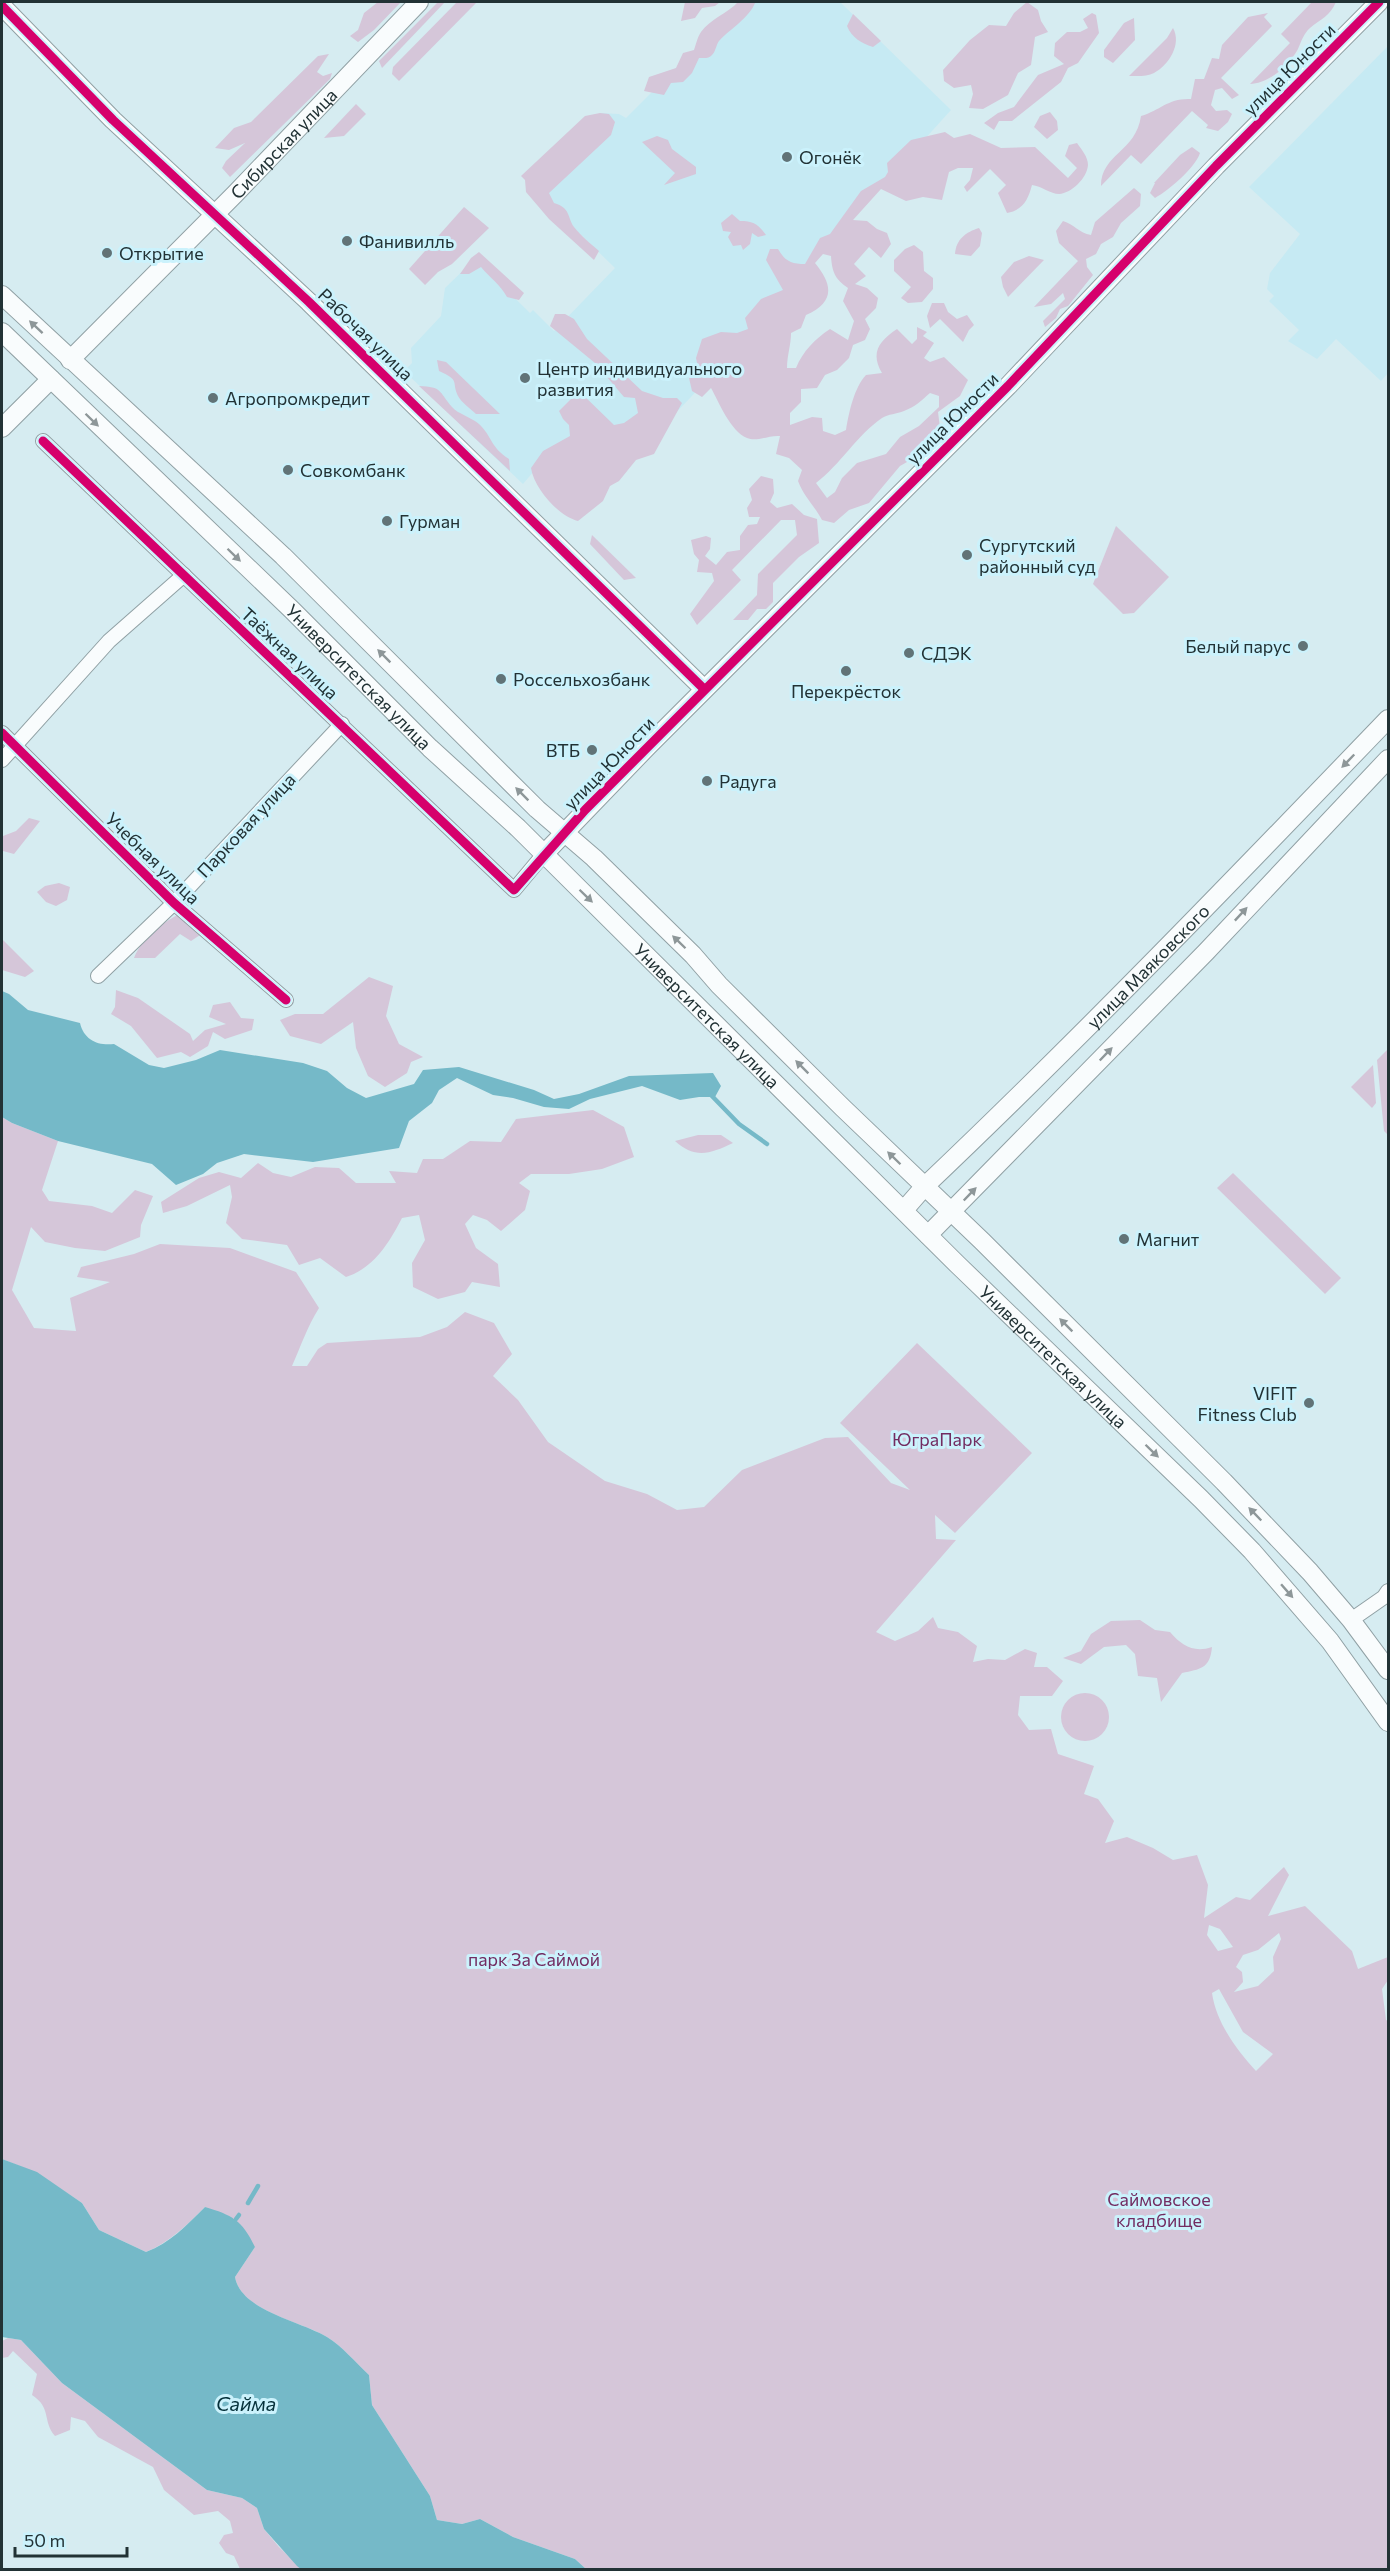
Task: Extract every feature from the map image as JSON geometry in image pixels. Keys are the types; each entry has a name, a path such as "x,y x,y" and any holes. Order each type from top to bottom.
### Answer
{"main road":[{"name":"Сибирская улица","path":"70,360 419,2"},
{"name":"улица Юности","path":"544,854 704,689 1008,386 1216,166 1379,2"},
{"name":"Рабочая улица","path":"2,6 114,120 317,309 704,689"},
{"name":"Университетская улица","path":"2,295 283,556 537,809 566,832 693,955 719,985 1224,1482 1310,1572 1389,1670"},
{"name":"Университетская улица","path":"2,332 292,610 430,748 544,854 928,1235 1252,1551 1330,1641 1389,1722"},
{"path":"2,428 51,379"},
{"name":"улица Маяковского","path":"904,1210 924,1187 1109,1006 1389,719"},
{"name":"улица Маяковского","path":"928,1235 1206,952 1389,759"}],"street":[{"name":"Таёжная улица","path":"43,441 514,890 544,854"},
{"path":"2,760 109,641 184,575"},
{"name":"Парковая улица","path":"98,976 174,903 342,724"},
{"name":"Учебная улица","path":"2,734 174,903 286,1000"},
{"path":"1351,1620 1389,1591"}],"shaded area":[{"path":"742,2 840,2 951,110 691,397 579,513 534,471 523,484 404,371 412,363 411,348 441,316 445,288 475,259 530,313 533,310 554,331 615,268 530,185 600,113 619,114 626,118"},
{"path":"1388,46 1388,373 1381,381 1336,339 1317,359 1288,341 1299,330 1269,301 1274,296 1267,289 1270,273 1300,234 1249,187"}],"green space":[{"path":"378,2 401,2 374,30 358,42 350,36 358,30 364,13"},
{"path":"438,2 445,2 382,68 379,61"},
{"path":"457,2 477,2 399,81 392,74 393,67"},
{"path":"685,2 720,2 715,6 702,8 695,18 681,21"},
{"path":"738,2 755,3 744,18 719,41 711,56 699,58 692,73 683,82 671,83 664,95 644,91 649,77 676,68 683,53 694,50 705,27"},
{"path":"1027,2 1038,10 1041,21 1048,32 1035,37 1031,65 1018,73 1008,95 983,109 969,108 973,94 971,85 954,88 944,81 943,70 970,40 989,25 1006,26 1014,13"},
{"path":"1312,2 1336,2 1328,14 1304,35 1298,49 1284,67 1264,81 1250,84 1290,43 1281,34"},
{"path":"1092,13 1096,15 1099,33 1078,63 1068,68 1061,82 1012,121 999,121 994,130 984,123 998,113 1014,107 1038,75 1064,64 1054,56 1055,43 1067,32 1080,32 1088,28 1083,19"},
{"path":"1268,13 1264,17 1272,26 1221,78 1239,95 1232,99 1222,88 1215,90 1211,105 1216,111 1227,110 1232,114 1228,122 1218,131 1206,128 1208,125 1192,111 1141,164 1131,155 1101,186 1107,167 1133,138 1141,116 1170,102 1191,99 1195,79 1204,79 1212,58 1219,59 1222,45 1248,17"},
{"path":"853,14 881,41 873,47 854,37 847,26"},
{"path":"1134,18 1135,40 1113,63 1104,57 1104,50 1124,23"},
{"path":"1173,28 1175,47 1165,65 1151,74 1129,76 1167,38"},
{"path":"329,54 317,72 323,76 332,73 330,79 230,177 222,168 245,143 229,150 215,148 234,128 251,122 318,56"},
{"path":"356,104 366,114 344,136 324,138"},
{"path":"1050,112 1057,121 1058,130 1047,139 1034,127 1040,116"},
{"path":"609,114 615,122 611,135 549,193 554,203 566,210 577,230 599,251 594,260 549,219 526,192 525,180 521,176 585,116"},
{"path":"945,132 954,138 970,134 1001,148 1035,147 1068,178 1077,168 1065,156 1069,145 1077,143 1086,156 1088,165 1082,180 1069,191 1056,194 1032,185 1024,204 1007,213 998,193 1006,185 990,169 967,192 964,187 970,180 973,168 958,168 949,172 942,200 923,197 906,201 881,189 853,220 867,221 887,233 891,244 881,258 869,247 854,264 866,276 855,284 867,288 878,298 876,308 865,319 870,329 865,340 853,345 849,358 837,370 825,375 817,388 801,389 801,402 790,413 790,425 812,417 822,418 823,431 835,435 846,430 850,408 858,387 866,375 882,373 878,366 878,348 885,338 897,329 912,344 917,339 917,327 927,332 923,336 934,343 924,358 930,362 944,357 968,380 960,396 938,412 940,428 929,444 914,458 900,466 869,503 849,510 834,523 822,520 803,492 798,481 802,470 789,458 776,454 780,436 747,438 735,429 711,388 702,397 692,391 689,378 698,368 696,358 702,339 721,332 737,333 748,329 745,318 761,299 783,290 766,260 770,249 778,249 786,259 792,262 805,264 820,238 830,234 861,191 885,177 888,172 887,163 911,140","holes":["823,254 831,256 835,275 848,288 843,301 854,321 848,340 830,329 810,346 796,368 787,368 791,333 801,328 806,315 826,299 828,286 815,263","930,393 939,396 939,407 919,426 900,437 886,454 857,463 842,478 835,492 827,498 816,483 864,433 882,418 912,407"]},
{"path":"657,136 668,140 672,149 696,167 696,174 664,185 675,173 642,142"},
{"path":"1192,147 1200,153 1193,165 1174,184 1155,198 1150,193 1154,183 1180,155"},
{"path":"1134,188 1141,194 1140,206 1121,223 1113,237 1101,244 1096,254 1086,259 1087,267 1093,275 1068,306 1060,309 1056,318 1045,327 1043,321 1065,299 1063,293 1051,304 1034,307 1078,261 1059,243 1056,231 1063,221 1091,235 1095,222"},
{"path":"464,207 489,228 452,264 438,272 425,285 409,269"},
{"path":"732,214 740,221 755,224 766,235 758,237 752,233 750,244 743,250 741,245 733,246 728,237 731,232 723,231 721,223"},
{"path":"979,228 982,233 980,246 971,256 955,254 957,244 962,237"},
{"path":"914,245 923,252 924,271 933,278 933,289 922,302 908,303 901,298 911,287 894,271 894,260 905,249"},
{"path":"479,252 524,293 519,300 507,297 481,267 469,274 460,274 471,258"},
{"path":"1029,256 1044,260 1008,297 1001,277 1014,262"},
{"path":"932,303 944,303 948,312 957,319 967,315 974,325 963,342 940,319 930,328 927,316"},
{"path":"555,314 565,314 574,319 587,339 642,391 663,398 677,398 682,403 654,454 636,460 619,481 610,486 603,501 578,521 570,518 548,500 537,484 531,468 543,451 570,436 569,425 559,411 579,391 614,425 624,423 638,413 635,398 624,397 595,363 550,326"},
{"path":"437,360 446,362 500,414 476,414 459,398 453,379 439,371"},
{"path":"419,386 436,389 455,409 479,424 498,450 509,459 510,471"},
{"path":"761,476 773,479 774,493 770,502 777,508 792,504 804,515 817,519 819,543 799,557 773,583 773,602 766,609 757,609 748,620 733,620 757,595 758,574 797,535 795,520 781,520 732,570 741,580 697,625 690,614 714,581 712,573 697,572 699,560 694,554 691,540 706,536 711,538 710,549 705,556 716,565 727,552 740,550 740,536 748,525 757,524 760,517 749,517 747,508 752,500 749,489"},
{"path":"1116,526 1169,577 1134,613 1123,614 1093,584"},
{"path":"592,535 636,578 624,580 590,544"},
{"path":"29,818 40,821 14,854 3,851 3,836 16,831"},
{"path":"59,883 70,887 67,900 56,906 46,902 37,892 45,886"},
{"path":"179,914 200,935 191,941 180,934 155,958 134,958 142,944 153,932"},
{"path":"2,939 34,971 25,977 2,970"},
{"path":"369,977 393,986 386,1016 399,1044 423,1057 411,1062 407,1073 385,1087 368,1076 356,1048 353,1022 321,1044 290,1036 280,1020 295,1014 323,1014"},
{"path":"116,990 138,998 190,1034 193,1041 205,1030 226,1024 209,1017 213,1005 230,1002 241,1018 254,1019 252,1030 225,1039 213,1032 208,1046 190,1057 181,1052 157,1058 131,1026 111,1014 115,1007"},
{"path":"1388,1049 1388,1135 1384,1131 1377,1060"},
{"path":"1373,1065 1376,1103 1372,1108 1351,1087"},
{"path":"593,1110 624,1127 634,1157 602,1169 569,1174 531,1174 519,1183 530,1191 525,1210 501,1231 487,1220 473,1215 465,1224 476,1248 498,1264 500,1287 472,1282 465,1292 438,1299 413,1287 412,1263 425,1240 419,1215 402,1218 380,1254 365,1268 346,1277 320,1258 299,1265 287,1245 242,1239 226,1223 232,1197 230,1185 187,1206 163,1213 161,1202 199,1178 219,1172 241,1178 258,1163 273,1173 291,1177 315,1167 339,1168 356,1183 396,1183 389,1171 417,1173 423,1159 443,1159 470,1141 501,1142 516,1119"},
{"name":"парк За Саймой","path":"2,1117 58,1141 42,1190 49,1201 92,1206 112,1213 135,1190 153,1196 141,1225 140,1237 105,1251 45,1242 31,1227 12,1290 34,1328 76,1331 70,1298 110,1282 77,1277 81,1267 134,1254 160,1244 230,1248 296,1272 319,1308 292,1366 307,1366 318,1349 327,1343 420,1337 447,1327 465,1312 494,1323 512,1354 493,1376 518,1400 548,1442 605,1481 647,1494 677,1510 704,1507 742,1470 825,1438 848,1437 891,1483 910,1490 840,1423 917,1343 1032,1453 955,1533 935,1515 936,1539 956,1540 876,1632 895,1641 918,1631 933,1617 938,1628 958,1632 977,1646 973,1662 988,1659 1005,1660 1025,1649 1037,1653 1034,1667 1047,1667 1063,1681 1052,1696 1020,1696 1018,1715 1029,1730 1051,1729 1058,1754 1094,1766 1084,1794 1098,1799 1114,1821 1105,1843 1127,1837 1173,1860 1197,1855 1208,1885 1204,1918 1236,1897 1250,1900 1284,1867 1289,1875 1268,1916 1305,1906 1352,1951 1358,1969 1388,1957 1388,1980 1382,1989 1388,2021 1388,2569 586,2569 575,2559 513,2537 480,2519 462,2524 437,2520 430,2496 372,2405 369,2375 327,2337 273,2314 248,2298 240,2289 235,2277 255,2247 205,2207 185,2227 146,2252 99,2230 82,2203 37,2173 2,2159","holes":["1209,1925 1220,1929 1233,1947 1218,1951 1207,1935","1279,1933 1281,1939 1273,1957 1274,1971 1258,1986 1234,1992 1243,1982 1242,1972 1236,1967 1243,1955 1258,1950","1219,1989 1243,2032 1273,2054 1256,2071 1241,2054 1222,2025 1212,1993"]},
{"path":"698,1135 721,1135 733,1143 703,1153 682,1147 675,1141"},
{"path":"1233,1173 1341,1278 1325,1294 1217,1188"},
{"path":"1140,1620 1155,1630 1170,1632 1179,1641 1194,1649 1212,1647 1206,1664 1199,1669 1182,1673 1161,1702 1157,1678 1138,1676 1135,1654 1126,1645 1104,1647 1081,1664 1063,1658 1081,1651 1091,1634 1111,1621"},
{"path":"1085,1693 1102,1700 1109,1717 1102,1734 1085,1741 1068,1734 1061,1717 1068,1700"},
{"path":"8,2338 21,2340 62,2383 207,2490 242,2498 257,2508 264,2529 302,2569 240,2569 234,2556 226,2553 219,2543 224,2535 233,2533 230,2521 218,2511 194,2515 164,2490 153,2467 98,2437 85,2421 71,2417 70,2430 55,2436 45,2410 32,2395 37,2374 13,2351 8,2357 2,2358 2,2341"}],"water":[{"path":"2,991 28,1010 80,1023 85,1034 92,1041 114,1044 149,1065 164,1068 196,1060 220,1050 303,1063 327,1071 347,1088 366,1098 414,1084 423,1070 459,1067 534,1090 554,1099 579,1094 629,1076 713,1073 721,1086 715,1097 680,1100 642,1086 590,1099 569,1109 544,1107 493,1095 457,1078 439,1090 432,1103 409,1121 399,1148 313,1162 244,1154 217,1163 203,1174 176,1185 152,1164 58,1141 2,1117"},
{"name":"Сайма","path":"2,2159 37,2172 82,2203 99,2230 146,2252 170,2239 205,2207 235,2220 246,2230 255,2247 235,2277 240,2289 260,2307 316,2331 333,2341 369,2375 372,2405 430,2496 437,2520 462,2524 480,2519 513,2537 575,2559 586,2569 302,2570 264,2529 257,2508 242,2498 207,2490 62,2383 21,2340 2,2337"}],"waterway":[{"path":"711,1095 739,1124 767,1144"},
{"path":"248,2203 258,2186"},
{"path":"236,2219 239,2215"}],"cycle path":[{"path":"43,441 514,890 585,810 1008,386 1216,166 1379,2"},
{"path":"2,6 113,120 309,302 704,689"},
{"path":"2,733 174,903 286,1000"}],"place":[{"name":"Огонёк","path":"787,157"},
{"name":"Фанивилль","path":"347,241"},
{"name":"Открытие","path":"107,253"},
{"name":"Центр индивидуального развития","path":"525,378"},
{"name":"Агропромкредит","path":"213,398"},
{"name":"Совкомбанк","path":"288,470"},
{"name":"Гурман","path":"387,521"},
{"name":"Сургутский районный суд","path":"967,555"},
{"name":"Белый парус","path":"1303,646"},
{"name":"СДЭК","path":"909,653"},
{"name":"Перекрёсток","path":"846,671"},
{"name":"Россельхозбанк","path":"501,679"},
{"name":"ВТБ","path":"592,750"},
{"name":"Радуга","path":"707,781"},
{"name":"Магнит","path":"1124,1239"},
{"name":"VIFIT Fitness Club","path":"1309,1403"}],"park label":[{"name":"ЮграПарк","path":"937,1439"},
{"name":"Саймовское кладбище","path":"1159,2209"}]}
